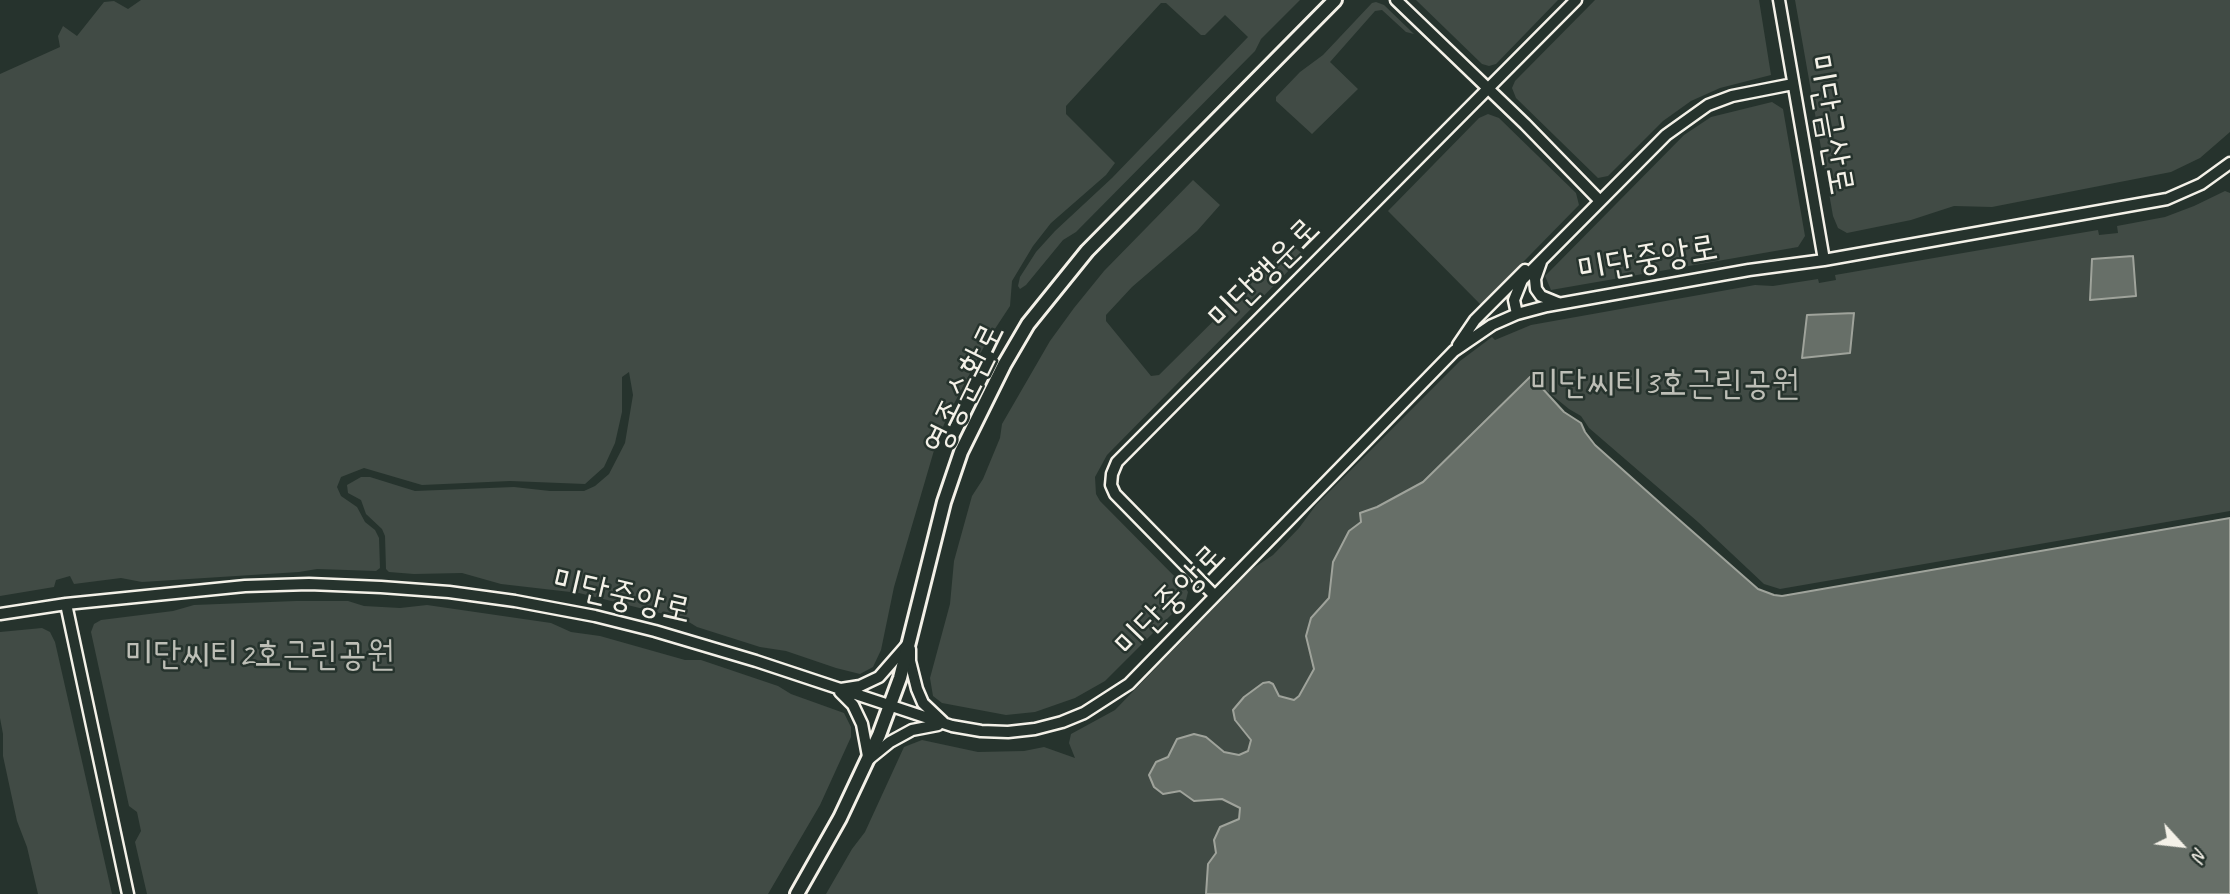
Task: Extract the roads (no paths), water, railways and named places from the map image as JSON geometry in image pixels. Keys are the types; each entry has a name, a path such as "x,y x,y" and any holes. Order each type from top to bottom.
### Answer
{"main road":[{"name":"영종순환로","path":"797,894 840,818 891,707 930,551 961,452 983,404 1028,324 1087,251 1335,0"}],"street":[{"path":"1396,0 1600,201"},
{"name":"미단행운로","path":"1215,596 1115,494 1111,485 1117,462 1576,0"},
{"name":"미단금산로","path":"1779,0 1825,260"},
{"path":"1517,314 1514,300 1518,287 1543,258 1666,135 1708,105 1732,96 1793,84"},
{"name":"미단중앙로","path":"0,614 66,604 258,586 381,587 449,592 515,601 632,625 755,661 947,725 981,732 1035,729 1084,713 1129,684 1454,352 1492,324 1517,314 1560,304 2167,199 2201,184 2230,163"},
{"path":"1543,258 1535,279 1536,289 1548,300 1560,304"},
{"path":"1454,352 1475,320 1514,280 1543,258"},
{"path":"66,604 128,894"},
{"path":"837,689 860,686 879,677 909,642"},
{"path":"909,642 910,661 923,703 947,725"},
{"path":"837,689 858,713 865,735 868,759"},
{"path":"868,759 912,730 947,725"}],"park label":[{"name":"미단씨티3호근린공원","path":"1665,385"},
{"name":"미단씨티2호근린공원","path":"260,656"}]}
